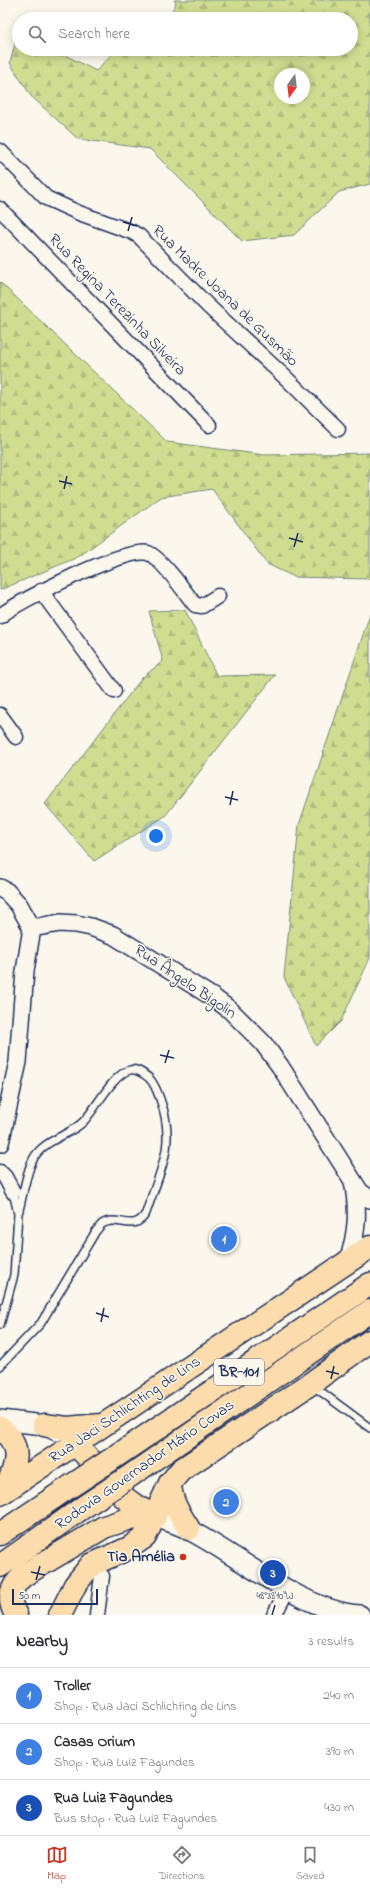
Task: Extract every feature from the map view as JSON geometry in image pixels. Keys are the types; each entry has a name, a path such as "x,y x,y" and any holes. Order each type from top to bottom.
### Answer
{"main road":[{"name":"Rua Jaci Schlichting de Lins","path":"2,1492 370,1247"},
{"name":"Rodovia Governador Mário Covas","path":"0,1534 370,1284"},
{"name":"Rodovia Governador Mário Covas","path":"0,1566 370,1310"},
{"path":"60,1615 74,1585 85,1571 96,1562 138,1543 145,1537 170,1483 181,1470 370,1342"},
{"path":"0,1420 67,1428 102,1425"},
{"path":"44,1425 65,1436 87,1455 135,1506 189,1530 288,1589 339,1612 360,1615"},
{"path":"0,1428 12,1440 16,1453 15,1465 2,1492"},
{"path":"74,1444 79,1461 101,1492 106,1503 104,1527"},
{"path":"170,1483 171,1496 175,1506 189,1530"},
{"path":"16,1615 10,1603 11,1591 15,1583 24,1575 104,1527 128,1519 155,1516"}],"street":[{"name":"Rua Madre Joana de Gusmão","path":"0,151 46,198 79,214 132,232 139,236 208,306 286,378 338,429"},
{"name":"Rua Regina Terezinha Silveira","path":"0,209 209,425"},
{"path":"0,616 19,603 69,578 127,555 139,552 149,554 165,568 195,605 202,606 218,596"},
{"path":"41,591 114,691"},
{"path":"0,715 16,737"},
{"path":"0,888 7,892 19,905 32,928 25,971 18,1062 0,1143"},
{"name":"Rua Ângelo Bigolin","path":"32,928 60,923 76,924 91,927 113,935 225,1006 248,1027 280,1066 360,1192 370,1199"},
{"path":"0,1172 5,1177 12,1192"},
{"path":"348,1262 357,1228 357,1207 353,1181"},
{"path":"97,1615 102,1576"},
{"path":"274,1615 288,1589"}],"lane":[{"path":"0,1325 14,1275 18,1214 31,1165 36,1155 45,1146 74,1130 85,1120 121,1074 132,1069 142,1072 154,1082 166,1116 168,1133 166,1152 146,1213 142,1219 136,1223 109,1222 102,1224 96,1231 41,1323 0,1366"},
{"path":"12,1192 18,1214"},
{"path":"310,1384 370,1428"}],"green space":[{"path":"174,0 370,0 370,184 339,192 294,235 242,241 150,149 78,139 31,96 10,63 12,55 67,56 96,71 110,56 358,56 358,12 172,12 176,3"},
{"path":"0,282 167,442 264,455 370,453 370,579 294,577 267,564 212,489 161,497 78,557 0,590"},
{"path":"185,610 217,676 275,675 165,816 94,861 45,804 142,678 163,661 149,611"},
{"path":"370,614 370,958 341,1021 316,1046 284,977 299,825"}],"place":[{"name":"Troller","path":"224,1239"},
{"name":"Casas Orium","path":"226,1502"},
{"name":"Tia Amélia","path":"183,1557"},
{"name":"Rua Luiz Fagundes","path":"273,1573"}]}
